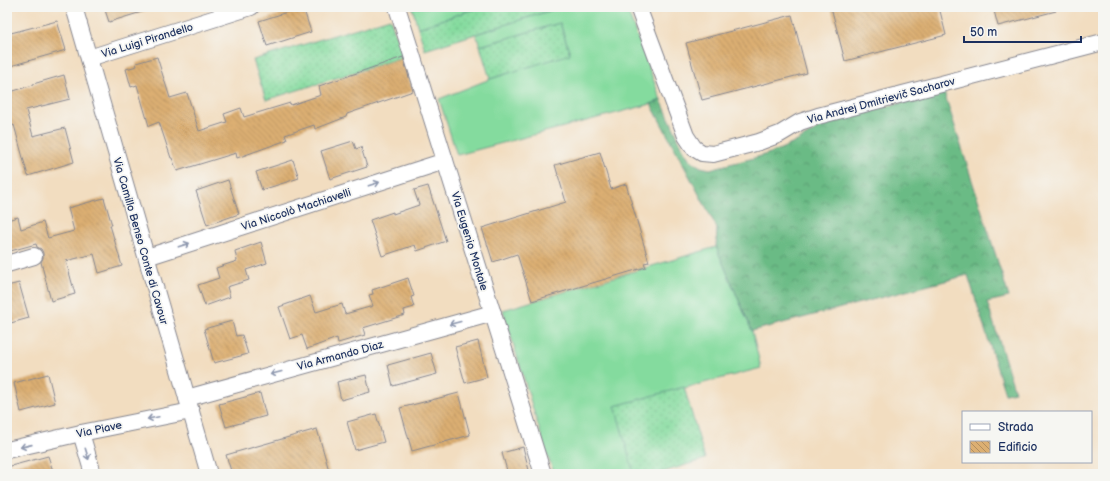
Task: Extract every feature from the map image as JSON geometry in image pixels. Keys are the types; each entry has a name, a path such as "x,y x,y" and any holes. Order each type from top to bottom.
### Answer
{"street":[{"name":"Via Camillo Benso Conte di Cavour","path":"74,7 209,474"},
{"name":"Via Luigi Pirandello","path":"88,58 251,7"},
{"name":"Via Eugenio Montale","path":"397,7 543,474"},
{"name":"Via Andrej Dmitrievič Sacharov","path":"638,7 686,136 694,148 707,154 713,154 760,142 780,134 800,122 818,116 1103,42"},
{"name":"Via Niccolò Machiavelli","path":"146,257 445,161"},
{"path":"7,264 34,256"},
{"name":"Via Armando Diaz","path":"189,404 493,313"},
{"name":"Via Piave","path":"7,450 81,433 189,404"},
{"path":"81,433 93,474"}],"green space":[{"path":"412,7 480,7 418,28"},
{"path":"480,7 561,7 425,50 418,28"},
{"path":"561,7 626,7 661,100 651,104 457,155 439,99 490,79 570,53 560,23 480,46 476,34"},
{"path":"390,18 403,57 266,100 253,60"},
{"path":"560,23 570,54 490,79 480,46"},
{"path":"944,92 1009,297 987,302 1015,392 1005,394 968,275 752,331 716,247 717,228 651,104 661,100 684,151 691,161 701,167 710,169 776,151 834,120"},
{"path":"716,247 752,331 761,368 616,406 634,474 555,474 548,458 503,310"},
{"path":"684,387 705,459 657,474 634,474 615,406"}],"building":[{"path":"104,7 147,7 148,10 109,22"},
{"path":"303,7 311,32 267,46 259,21"},
{"path":"831,7 939,7 946,35 845,61"},
{"path":"993,7 1055,7 1056,11 998,26"},
{"path":"792,15 807,73 702,100 686,43"},
{"path":"57,21 66,50 7,67 7,34"},
{"path":"157,57 170,98 187,93 199,131 227,122 224,114 241,108 244,117 290,103 291,105 321,95 319,86 403,57 413,91 347,114 346,117 315,129 314,125 285,135 287,140 237,158 236,153 177,171 159,122 149,126 137,85 131,87 126,69 137,66 136,63"},
{"path":"64,75 70,99 26,110 33,136 65,128 74,162 28,176 14,125 7,127 7,93"},
{"path":"353,141 356,149 361,147 367,167 330,179 321,151"},
{"path":"600,152 611,189 626,184 649,262 644,263 646,267 532,301 517,254 493,262 482,228 566,202 555,165"},
{"path":"293,160 299,178 262,190 256,172"},
{"path":"228,180 239,214 207,225 196,191"},
{"path":"428,186 446,241 417,251 415,245 382,256 370,220 419,205 414,190"},
{"path":"104,198 122,266 99,273 94,254 66,261 75,294 51,301 41,262 43,253 41,249 37,247 36,244 7,252 7,220 18,217 21,229 43,222 48,238 74,231 68,208"},
{"path":"261,242 267,263 246,270 249,280 227,287 230,297 205,306 198,285 219,278 216,268 237,261 235,251"},
{"path":"408,278 414,296 411,297 414,307 404,310 405,315 363,328 365,335 338,343 337,338 307,349 302,335 290,339 279,307 310,296 316,312 342,304 345,314 373,306 369,295 373,294 372,290"},
{"path":"19,283 29,318 7,324 7,286"},
{"path":"232,321 236,336 242,335 248,354 214,363 204,329"},
{"path":"478,341 487,377 465,383 455,347"},
{"path":"431,353 437,374 393,386 388,365"},
{"path":"48,374 55,403 21,412 14,383"},
{"path":"366,375 370,392 341,400 337,382"},
{"path":"260,393 266,416 226,427 219,404"},
{"path":"459,393 470,435 412,451 400,408"},
{"path":"376,414 384,442 355,450 347,422"},
{"path":"317,429 330,474 232,474 226,455"},
{"path":"523,447 530,474 508,474 502,453"},
{"path":"48,456 54,474 7,474 7,467"}]}
